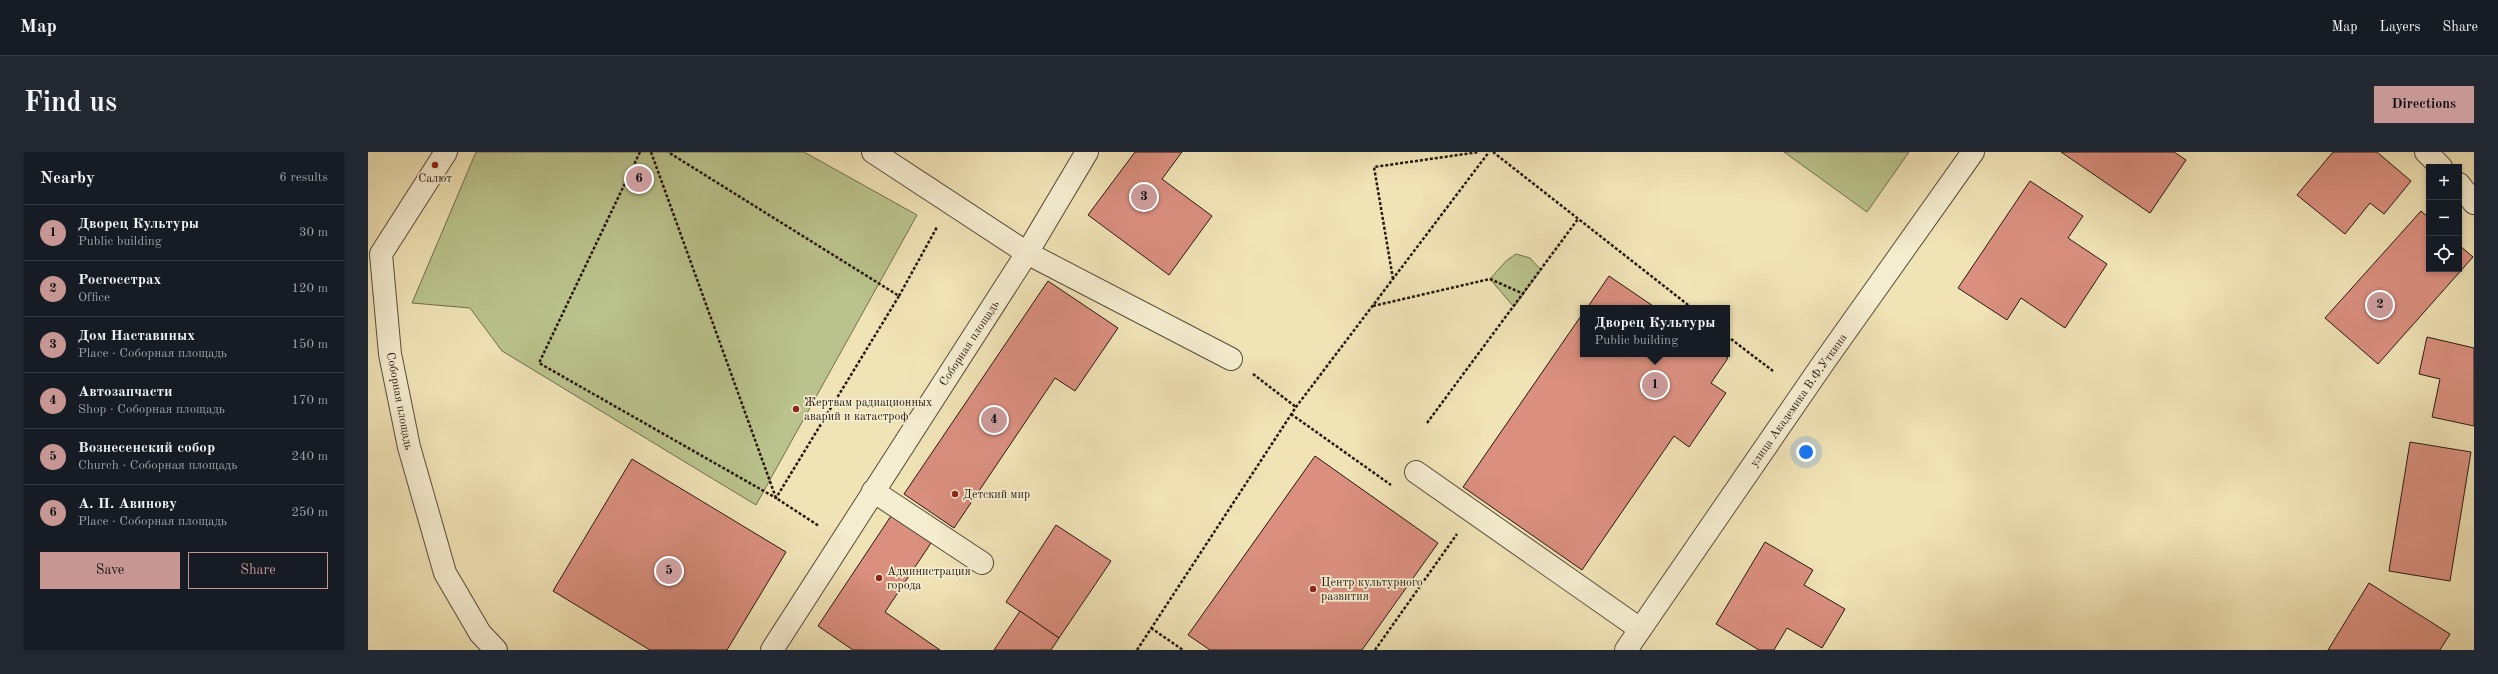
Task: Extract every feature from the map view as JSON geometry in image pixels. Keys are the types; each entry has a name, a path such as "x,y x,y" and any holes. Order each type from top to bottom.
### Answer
{"street":[{"path":"368,271 381,254 446,152"},
{"path":"873,152 1027,252 1231,358"},
{"name":"Соборная площадь","path":"772,650 1027,252 1087,152"},
{"name":"улица Академика В.Ф.Уткина","path":"1626,650 1824,362 1973,152"},
{"path":"2426,152 2438,164"},
{"path":"2462,188 2474,204"},
{"name":"Соборная площадь","path":"381,254 391,362 409,447 445,573 480,633 496,650"},
{"path":"1416,472 1640,629"},
{"path":"873,491 982,563"}],"path":[{"path":"640,152 539,364 776,498 843,540"},
{"path":"651,152 776,498"},
{"path":"668,152 899,296"},
{"path":"1393,280 1374,167 1479,152"},
{"path":"1137,650 1291,414 1489,152"},
{"path":"1493,152 1688,305"},
{"path":"776,498 899,296 951,202"},
{"path":"1427,423 1524,294 1578,219"},
{"path":"1373,306 1490,279 1524,294"},
{"path":"1730,338 1773,371"},
{"path":"1231,358 1296,407"},
{"path":"1291,414 1394,487"},
{"path":"1375,650 1458,532 1452,528"},
{"path":"1151,628 1183,650"}],"green space":[{"path":"476,152 804,152 917,215 756,505 502,351 470,308 412,303"},
{"path":"1784,152 1909,152 1867,212"},
{"path":"1516,254 1530,258 1541,270 1514,307 1490,279 1507,260"}],"building":[{"path":"1135,152 1182,152 1162,179 1212,216 1169,275 1088,215"},
{"path":"2061,152 2174,152 2186,160 2150,213"},
{"path":"2333,152 2377,152 2411,181 2384,214 2370,203 2345,234 2297,195"},
{"path":"2030,181 2083,216 2068,238 2107,264 2065,328 2021,298 2007,320 1958,288"},
{"path":"2421,211 2426,215 2426,272 2460,272 2378,364 2325,318"},
{"path":"2462,248 2473,257 2462,269"},
{"path":"1609,276 1652,305 1589,305"},
{"path":"1048,281 1118,328 1075,391 1055,378 954,528 904,494"},
{"path":"1580,317 1580,357 1728,358 1711,383 1726,393 1689,447 1674,436 1582,570 1463,487"},
{"path":"2427,337 2474,348 2474,426 2432,417 2440,379 2419,374"},
{"path":"2410,442 2471,452 2450,581 2389,571"},
{"name":"Центр культурного развития","path":"1315,456 1438,543 1362,650 1210,650 1188,635"},
{"path":"632,459 786,552 727,650 650,650 553,591"},
{"name":"Администрация города","path":"891,516 931,543 885,612 940,650 853,650 818,626"},
{"path":"1056,525 1111,561 1059,638 1006,602"},
{"path":"1765,542 1813,570 1804,585 1845,609 1822,648 1787,628 1774,650 1759,650 1716,624"},
{"path":"2369,583 2450,634 2440,650 2328,650"},
{"path":"1020,611 1059,638 1051,650 994,650"}],"place":[{"name":"Салют","path":"435,165"},
{"name":"А. П. Авинову","path":"639,179"},
{"name":"Дом Наставиных","path":"1144,197"},
{"name":"Росгосстрах","path":"2380,305"},
{"name":"Дворец Культуры","path":"1655,385"},
{"name":"Жертвам радиационных аварий и катастроф","path":"796,409"},
{"name":"Автозапчасти","path":"994,420"},
{"name":"Детский мир","path":"955,494"},
{"name":"Вознесенский собор","path":"669,571"},
{"name":"Администрация города","path":"879,578"},
{"name":"Центр культурного развития","path":"1313,589"}]}
